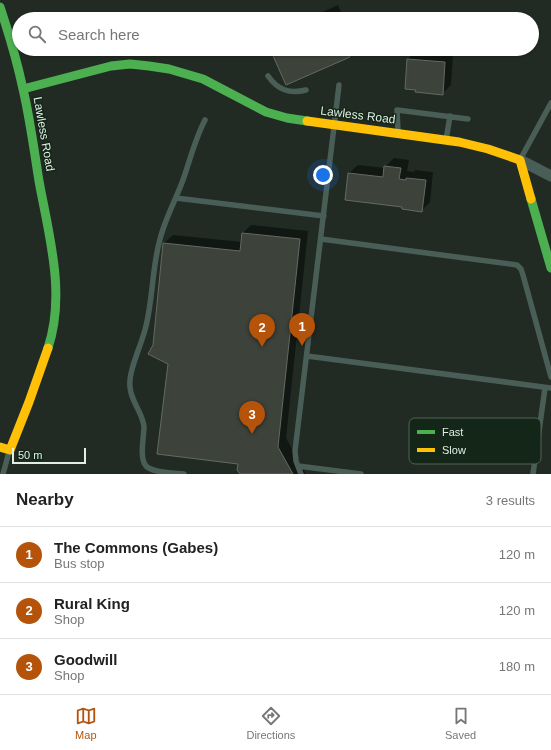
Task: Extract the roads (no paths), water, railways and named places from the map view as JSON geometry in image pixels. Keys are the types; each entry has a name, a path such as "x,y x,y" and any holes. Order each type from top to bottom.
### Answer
{"street":[{"path":"0,7 12,46"},
{"path":"14,56 23,89"},
{"name":"Lawless Road","path":"10,450 30,402 48,352 53,333 56,302 54,266 23,89 111,66 130,64 170,69 203,79 266,112 287,118 446,140 488,149 520,160 551,176"},
{"path":"520,160 551,268"},
{"path":"0,447 10,450"}],"lane":[{"path":"268,76 274,85 284,90 298,92 306,90"},
{"path":"301,474 295,452 339,85"},
{"path":"520,160 551,104"},
{"path":"398,133 397,110 468,119"},
{"path":"446,140 450,116"},
{"path":"184,474 150,469 145,465 142,451 144,426 132,398 130,387 131,377 147,323 160,238 205,120"},
{"path":"176,198 324,216"},
{"path":"321,238 517,265 524,275 551,377"},
{"path":"307,356 548,388 541,428"},
{"path":"3,474 10,450"},
{"path":"533,474 535,464"},
{"path":"298,466 361,474"}],"place":[{"name":"The Commons (Gabes)","path":"302,346"},
{"name":"Rural King","path":"262,347"},
{"name":"Goodwill","path":"252,434"}]}
